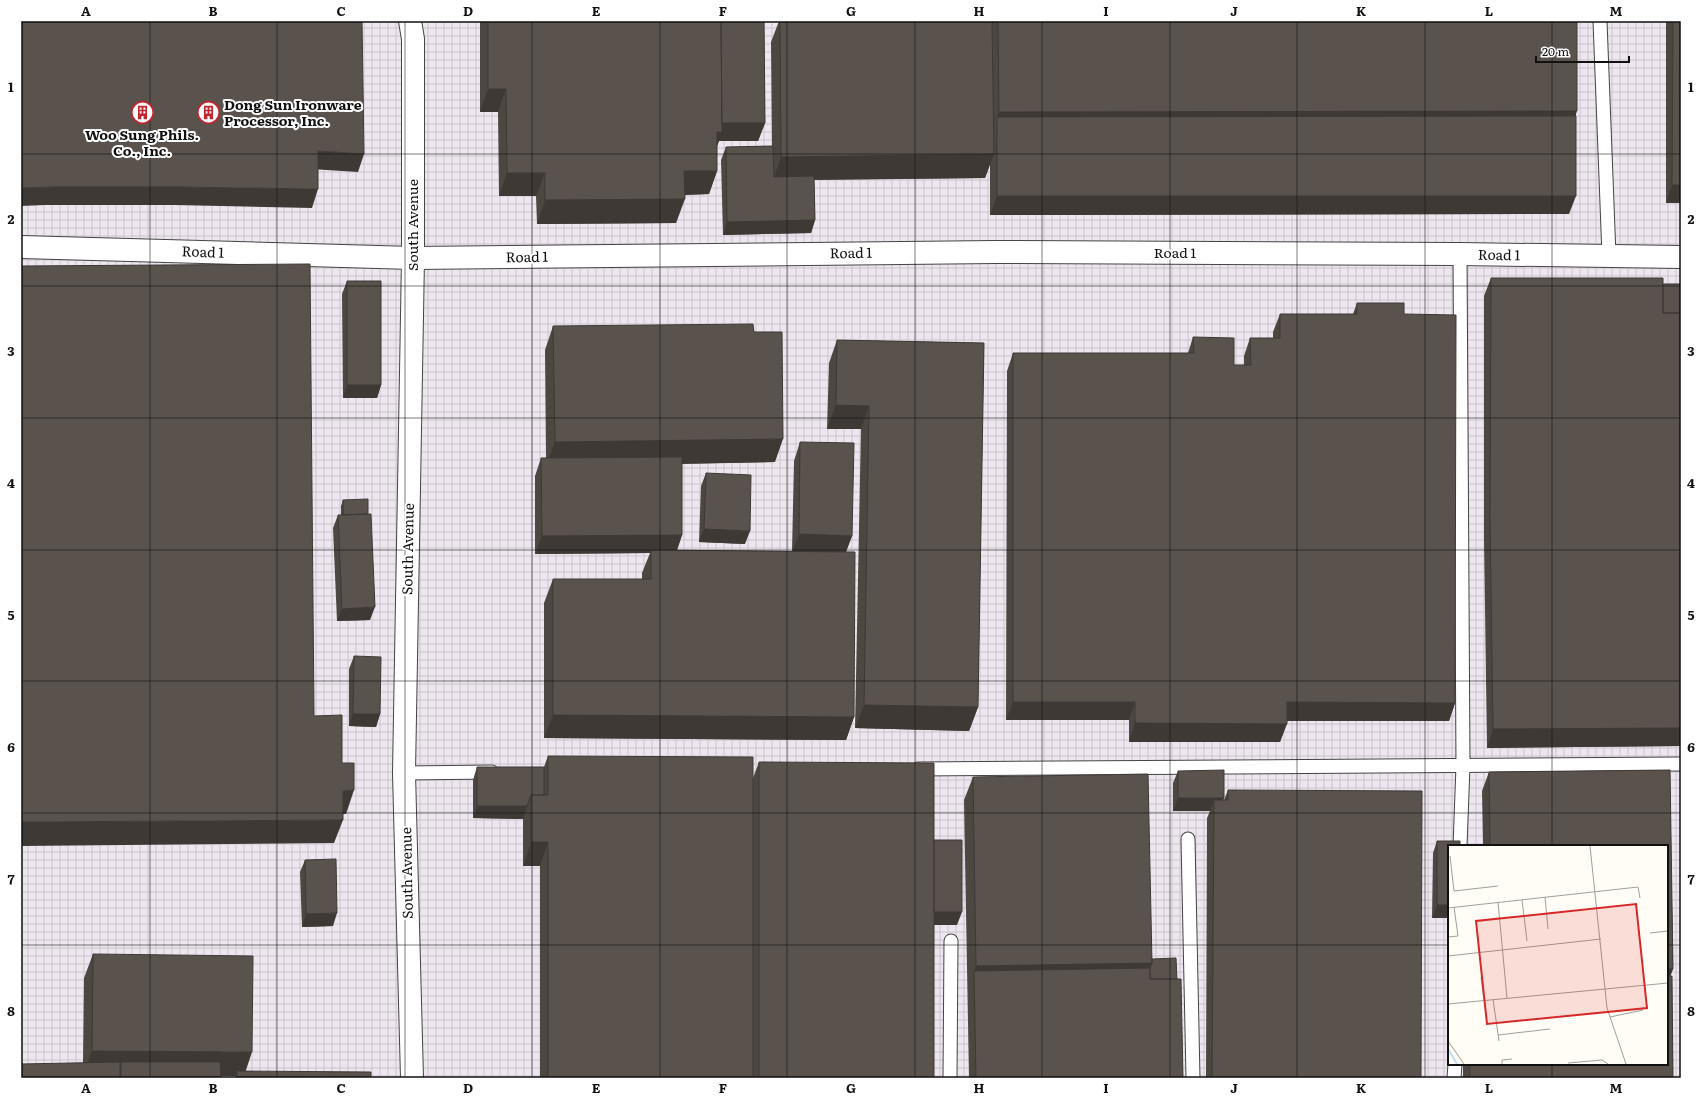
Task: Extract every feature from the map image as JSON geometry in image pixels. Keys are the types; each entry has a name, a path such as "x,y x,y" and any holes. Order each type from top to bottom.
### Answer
{"street":[{"name":"South Avenue","path":"410,21 413,39 413,258 404,773 412,1078"},
{"name":"Road 1","path":"21,247 413,258 988,252 1460,254 1681,257"}],"lane":[{"path":"1600,21 1609,256"},
{"path":"1460,254 1463,766 1460,845"},
{"path":"906,769 1681,764"},
{"path":"404,773 508,772"},
{"path":"1188,839 1193,1078"},
{"path":"950,1078 951,941"},
{"path":"1454,1078 1455,1065"}],"shaded area":[{"path":"21,21 1681,21 1681,1078 21,1078"}],"building":[{"path":"21,21 362,21 364,154 318,151 318,189 180,187 21,188"},
{"path":"488,21 721,21 722,132 717,132 717,171 684,171 685,199 545,200 545,173 507,173 506,89 488,89"},
{"path":"721,21 764,21 765,123 722,123"},
{"path":"780,21 992,21 994,154 781,157"},
{"path":"998,21 1577,21 1577,111 999,112"},
{"path":"1673,21 1681,21 1681,185 1672,185"},
{"path":"1576,116 1576,196 997,196 997,117"},
{"path":"773,146 774,177 814,176 815,220 727,222 726,147"},
{"path":"310,264 314,716 342,715 342,763 354,763 354,790 343,791 343,820 21,822 21,266"},
{"path":"1491,278 1663,278 1663,313 1681,313 1681,728 1493,729 1490,520"},
{"path":"347,281 381,281 381,385 347,385"},
{"path":"1663,284 1681,284 1681,313 1663,313"},
{"path":"1357,303 1404,303 1404,314 1456,315 1455,703 1287,702 1287,724 1135,723 1135,702 1013,702 1013,353 1194,353 1193,337 1234,338 1234,365 1251,365 1250,338 1280,338 1280,314 1357,314"},
{"path":"753,324 754,332 782,332 783,439 555,442 553,326"},
{"path":"837,340 984,343 978,707 864,705 869,406 836,405"},
{"path":"800,442 854,443 852,536 799,534"},
{"path":"682,457 682,535 542,536 541,458"},
{"path":"706,473 751,475 750,531 704,529"},
{"path":"368,499 368,514 343,515 343,500"},
{"path":"371,514 375,607 342,609 338,515"},
{"path":"651,550 855,552 854,717 553,715 553,579 651,579"},
{"path":"354,656 381,657 380,714 353,714"},
{"path":"548,756 753,757 753,1078 548,1078 548,842 531,842 531,795 548,795"},
{"path":"759,762 934,763 934,1078 759,1078"},
{"path":"477,767 544,767 544,795 531,795 527,806 477,806"},
{"path":"1224,770 1224,798 1178,798 1178,771"},
{"path":"1670,770 1673,969 1668,969 1668,845 1490,845 1489,772"},
{"path":"1148,774 1152,963 976,966 973,777"},
{"path":"1228,790 1422,791 1421,1078 1212,1078 1214,800 1228,800"},
{"path":"934,840 962,840 962,912 934,912"},
{"path":"1437,841 1460,841 1460,845 1448,845 1448,905 1437,905"},
{"path":"336,859 337,913 306,914 305,860"},
{"path":"93,954 253,956 252,1052 92,1051"},
{"path":"1176,958 1177,979 1150,979 1152,959"},
{"path":"1150,968 1150,979 1181,979 1183,1078 976,1078 974,971"},
{"path":"1668,976 1672,976 1673,1078 1470,1078 1470,1065 1668,1065"},
{"path":"120,1062 120,1078 21,1078 21,1064"},
{"path":"121,1062 220,1062 221,1078 121,1078"},
{"path":"237,1071 371,1072 371,1078 237,1078"}],"place":[{"name":"Woo Sung Phils. Co., Inc.","path":"142,113"},
{"name":"Dong Sun Ironware Processor, Inc.","path":"209,113"}]}
